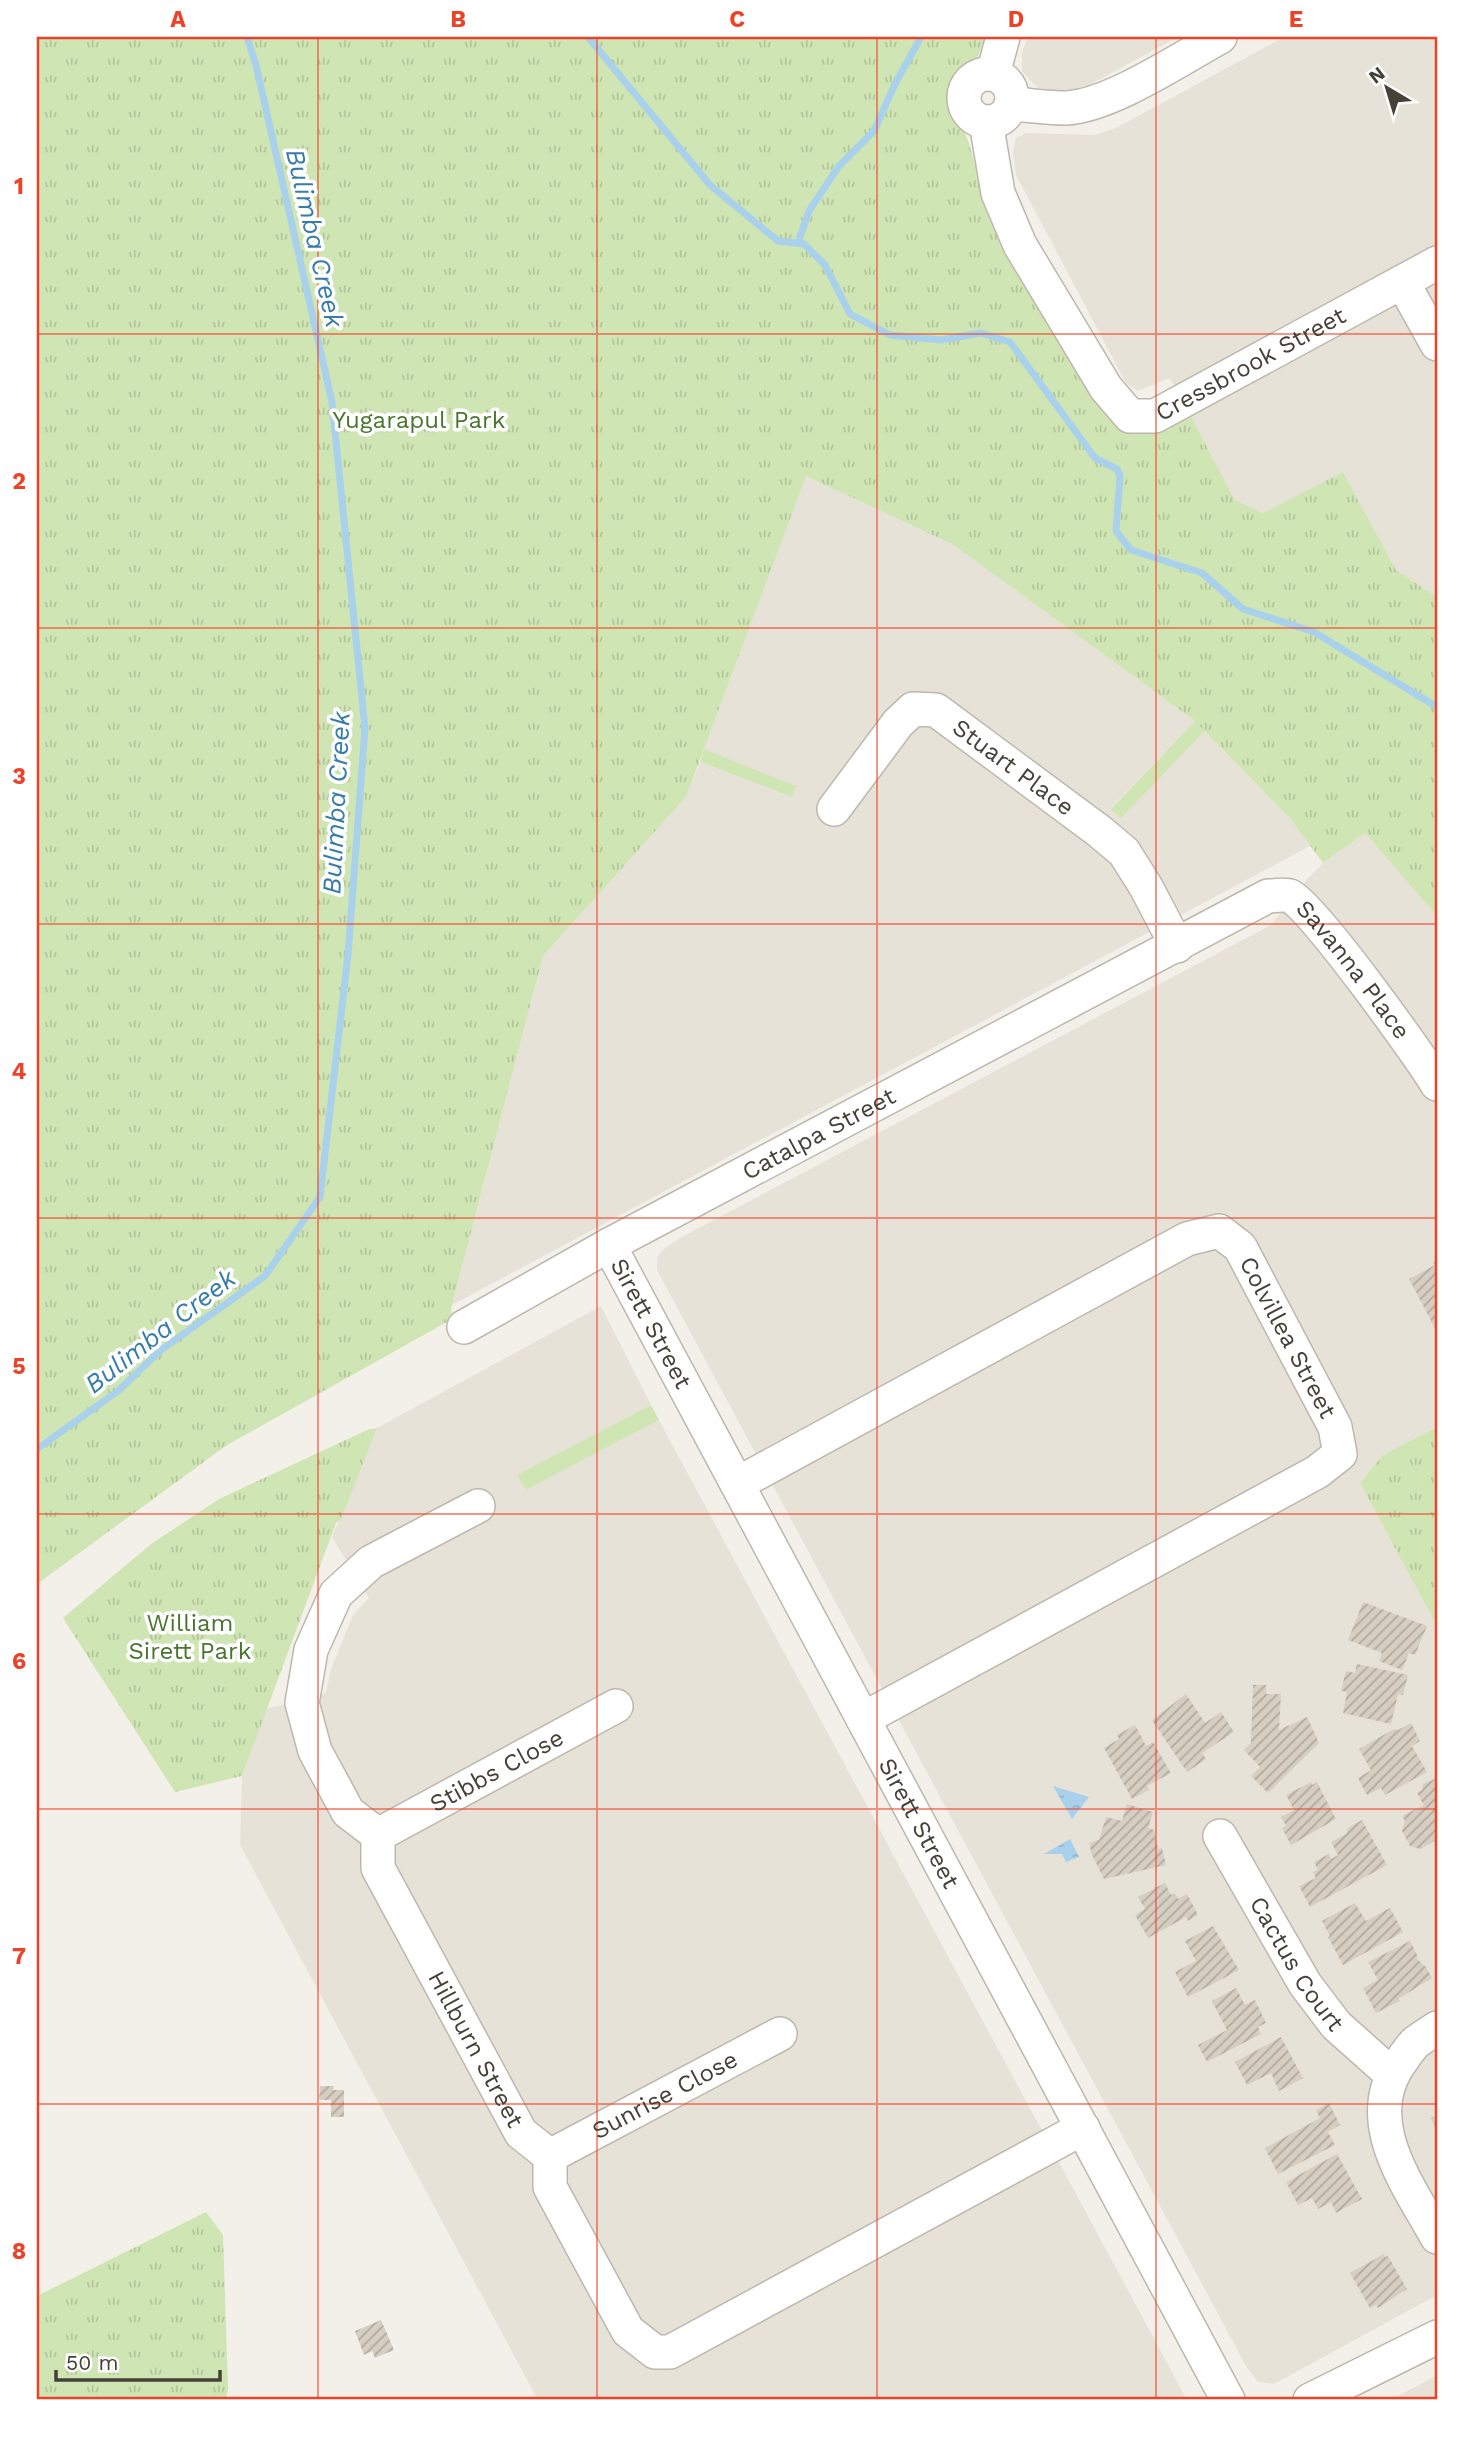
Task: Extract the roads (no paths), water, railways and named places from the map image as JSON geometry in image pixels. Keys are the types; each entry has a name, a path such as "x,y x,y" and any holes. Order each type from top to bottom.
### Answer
{"street":[{"path":"1003,37 993,74 974,78 964,94 969,113 1066,108 1090,103 1115,95 1220,37"},
{"name":"Cressbrook Street","path":"999,113 998,193 1020,245 1106,388 1130,416 1155,416 1437,263"},
{"path":"1404,283 1437,344"},
{"name":"Stuart Place","path":"834,809 898,723 914,709 936,710 1124,852 1177,946"},
{"name":"Savanna Place","path":"1177,946 1268,896 1290,896 1312,916 1437,1084"},
{"name":"Catalpa Street","path":"464,1327 609,1245 1177,946"},
{"name":"Colvillea Street","path":"737,1483 1187,1238 1219,1231 1240,1247 1247,1259 1335,1427 1340,1454 1317,1472 863,1719"},
{"name":"Sirett Street","path":"609,1245 1228,2400"},
{"path":"378,1835 348,1812 314,1751 302,1703 311,1650 336,1594 371,1562 478,1506"},
{"name":"Stibbs Close","path":"378,1835 616,1706"},
{"name":"Hillburn Street","path":"378,1835 378,1868 521,2133 550,2156"},
{"name":"Cactus Court","path":"1220,1836 1304,1984 1336,2025 1391,2074"},
{"path":"1437,2028 1413,2045 1391,2074 1383,2104 1385,2132 1402,2174 1437,2237"},
{"name":"Sunrise Close","path":"550,2156 780,2034"},
{"path":"550,2156 550,2187 628,2330 655,2352 670,2353 1083,2128"},
{"path":"1310,2400 1437,2337"}],"water":[{"path":"1053,1786 1089,1797 1072,1819"},
{"path":"1070,1839 1079,1857 1066,1862 1062,1854 1044,1854"}],"waterway":[{"name":"Bulimba Creek","path":"37,1449 118,1391 161,1350 265,1276 320,1197 348,955 365,728 332,402 256,65 247,37"},
{"path":"588,37 710,185 778,241 804,244 825,265 850,314 890,335 941,340 981,333 1010,342 1095,458 1117,469 1120,476 1116,531 1131,550 1202,573 1243,609 1314,632 1437,707"},
{"path":"798,243 809,211 839,166 874,131 895,84 921,37"}],"park label":[{"name":"Yugarapul Park","path":"419,420"},
{"name":"William Sirett Park","path":"190,1637"}]}
